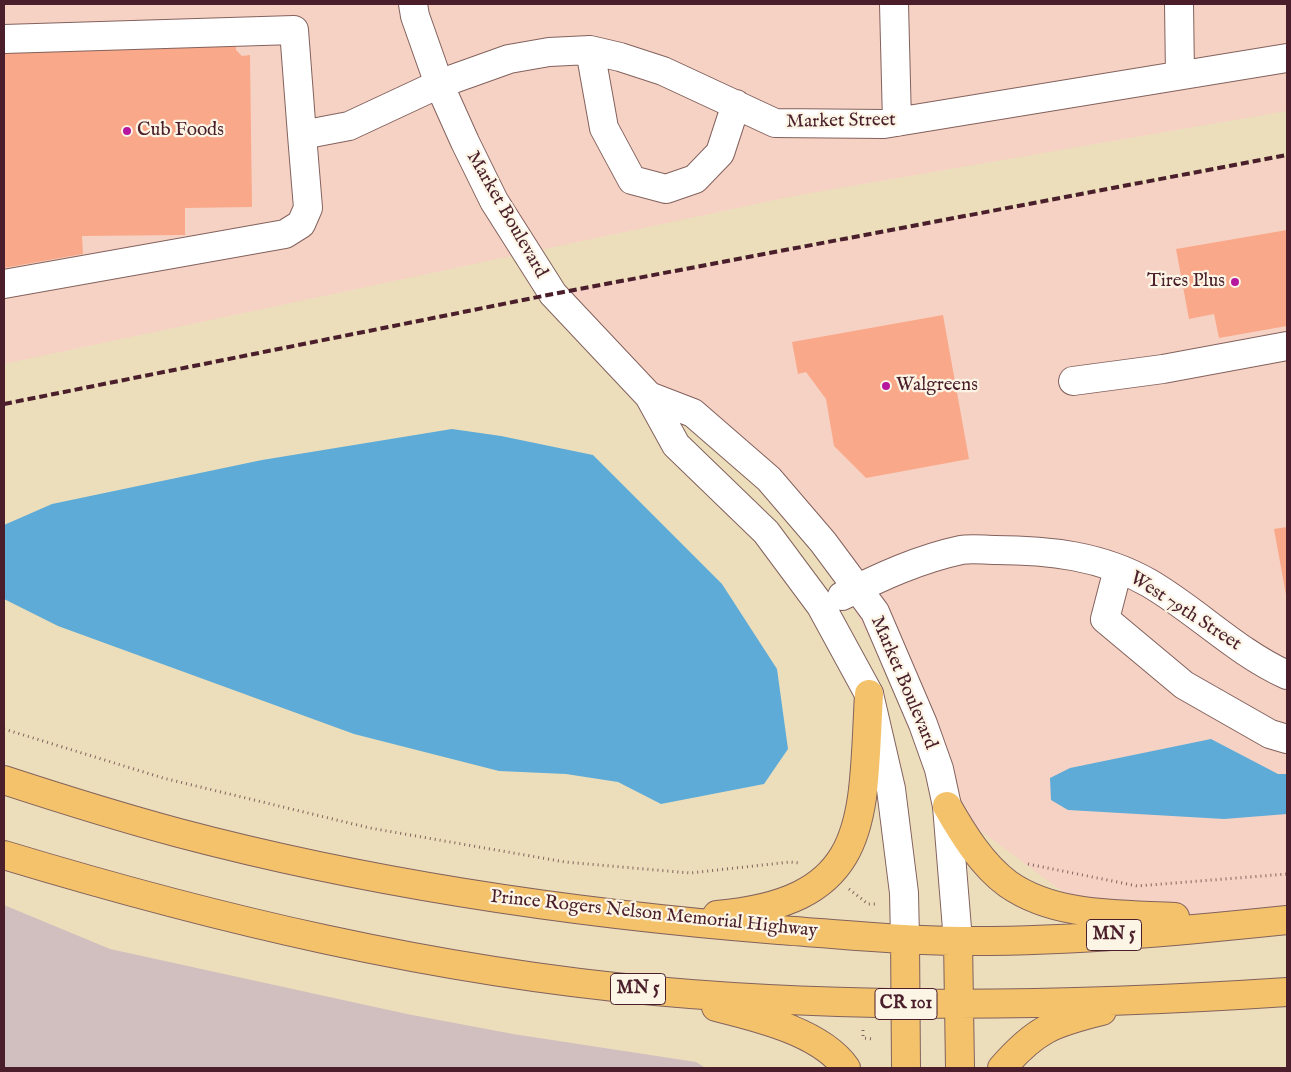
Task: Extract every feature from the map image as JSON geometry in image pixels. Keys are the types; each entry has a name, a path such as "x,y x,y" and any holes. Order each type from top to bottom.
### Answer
{"main road":[{"path":"646,917 719,914 747,910 801,894 829,877 843,859 855,836 861,808 868,694"},
{"name":"Prince Rogers Nelson Memorial Highway","path":"4,780 180,833 303,862 443,890 572,910 905,939 958,941 1153,933 1278,921"},
{"path":"947,806 968,841 1008,883 1028,896 1054,905 1084,910 1278,921"},
{"name":"MN 5","path":"4,855 188,908 403,956 517,974 651,991 718,996 960,1003 1179,999 1287,992"},
{"name":"Market Boulevard","path":"905,939 906,1068"},
{"name":"Market Boulevard","path":"958,941 960,1068"},
{"path":"651,991 744,1014 790,1030 831,1052 846,1068"},
{"path":"1002,1068 1022,1046 1045,1028 1105,1010 1179,999"}],"street":[{"name":"Market Boulevard","path":"413,4 415,16 439,84 494,201 552,294 649,396 676,445 766,532 821,606 868,694 891,789 904,903 905,939"},
{"path":"894,4 896,122"},
{"path":"1179,4 1180,75"},
{"path":"4,39 294,30 308,208 301,224 286,234 4,284"},
{"name":"Market Street","path":"302,135 349,126 404,102 439,84 509,59 549,52 590,50 620,57 663,71 775,123 884,124 1287,58"},
{"path":"590,50 604,128 632,180 666,189 695,179 720,153 736,104"},
{"path":"1073,381 1163,369 1287,346"},
{"name":"Market Boulevard","path":"649,396 693,413 769,479 823,542 875,612 923,724 939,769 947,806 958,941"},
{"name":"West 79th Street","path":"821,606 900,568 963,550 1037,550 1103,562 1149,583 1262,664 1287,675"},
{"path":"1118,569 1104,619 1184,685 1270,734 1287,739"}],"path":[{"path":"4,729 162,778 370,828 565,862 690,873 790,862 807,864 868,904 904,903"},
{"path":"1008,883 1027,864 1137,886 1287,874"},
{"path":"868,904 868,910"},
{"path":"863,1030 862,1038 873,1039"}],"shaded area":[{"path":"4,4 1287,4 1287,111 794,196 4,364"},
{"path":"1287,157 1287,917 1189,917 1089,911 947,806 935,759 810,527 736,450 649,396 553,294"},
{"path":"4,905 110,949 407,1014 513,1034 696,1062 706,1068 4,1068"}],"water":[{"path":"452,429 501,436 593,455 722,584 777,669 788,749 764,784 661,804 618,782 566,774 499,771 354,734 58,626 4,599 4,525 52,504 262,460"},
{"path":"1211,739 1278,774 1287,774 1287,814 1224,819 1068,810 1051,800 1050,778 1070,768"}],"building":[{"name":"Cub Foods","path":"220,41 220,47 236,47 236,50 242,56 250,55 252,207 185,208 185,235 82,236 83,254 4,268 4,50 118,43 119,50 148,49 148,43"},
{"name":"Tires Plus","path":"1287,230 1287,326 1219,338 1214,314 1189,319 1176,249"},
{"name":"Walgreens","path":"943,315 969,459 866,478 834,446 826,399 806,372 798,374 792,342"},
{"path":"1287,527 1287,595 1286,595 1274,529"}],"railway":[{"path":"4,404 553,294 1287,155"}],"place":[{"name":"Cub Foods","path":"127,131"},
{"name":"Tires Plus","path":"1235,282"},
{"name":"Walgreens","path":"886,386"}]}
